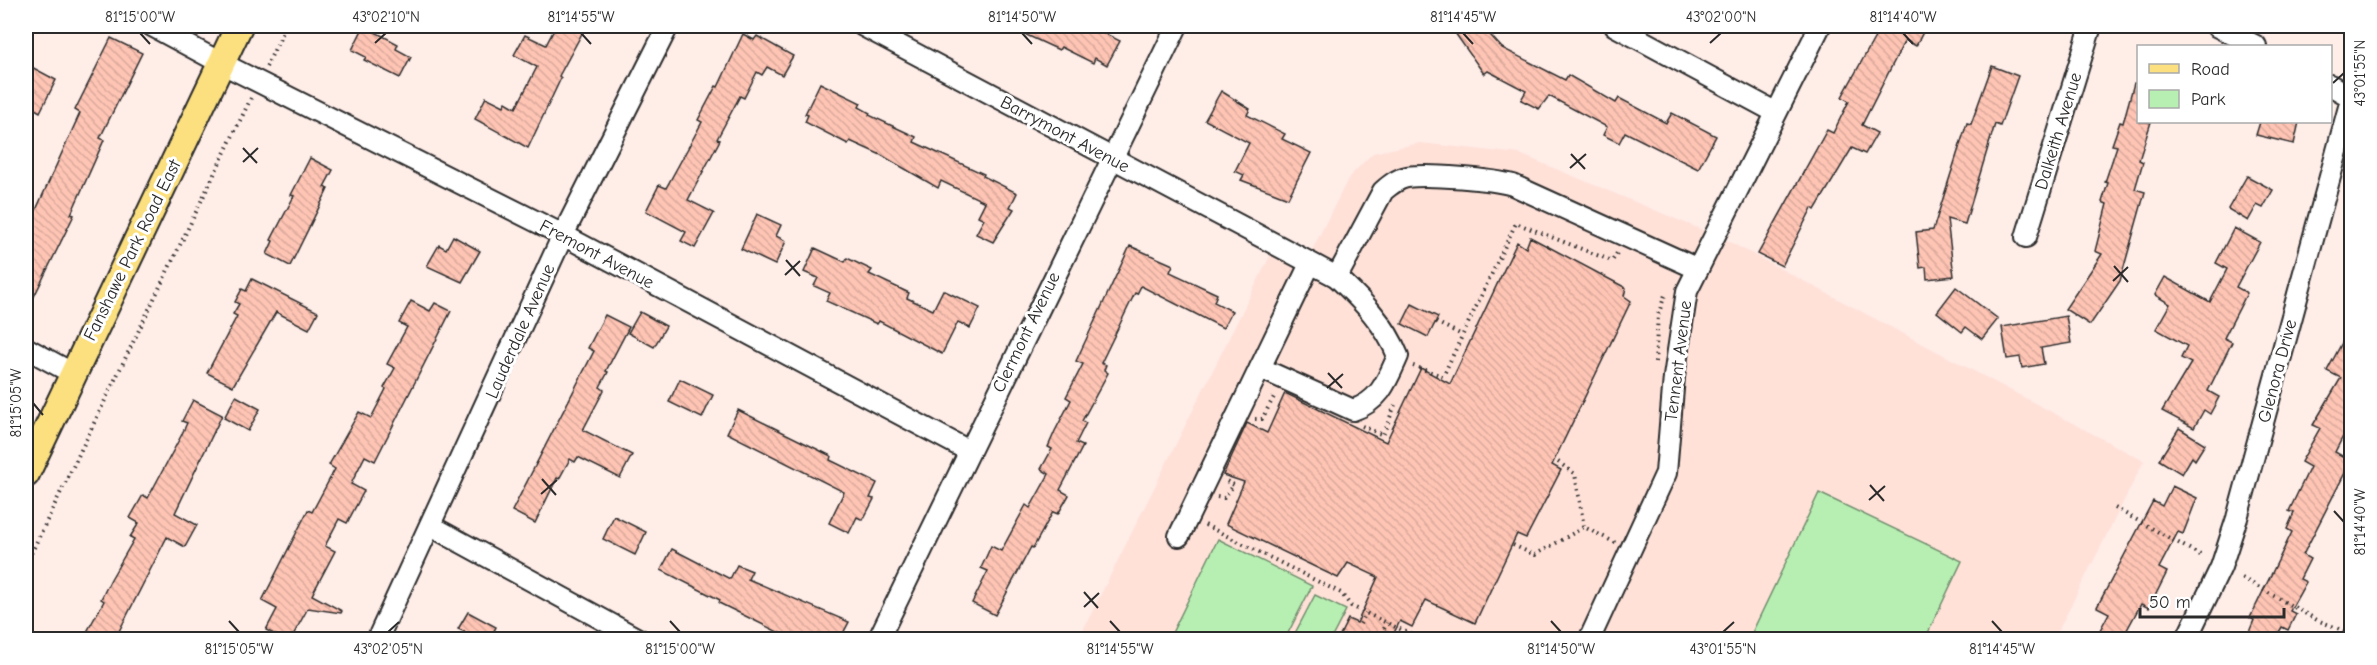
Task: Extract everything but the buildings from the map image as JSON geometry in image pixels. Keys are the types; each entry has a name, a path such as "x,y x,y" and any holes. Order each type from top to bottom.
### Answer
{"main road":[{"name":"Fanshawe Park Road East","path":"26,474 72,373 239,26"}],"street":[{"name":"Fremont Avenue","path":"152,26 221,63 255,89 563,235 969,451"},
{"name":"Lauderdale Avenue","path":"377,639 563,235 668,26"},
{"name":"Barrymont Avenue","path":"863,26 1267,242 1337,277 1369,308 1390,336 1398,356 1385,386 1370,404 1353,411 1260,368"},
{"name":"Clermont Avenue","path":"878,639 1110,158 1177,26"},
{"path":"1615,26 1775,111"},
{"name":"Tennent Avenue","path":"1589,639 1666,473 1674,377 1687,291 1775,111 1820,26"},
{"name":"Dalkeith Avenue","path":"2026,237 2091,26"},
{"path":"2217,26 2254,45"},
{"path":"2332,86 2351,96"},
{"name":"Glenora Drive","path":"2186,639 2221,567 2236,518 2351,96"},
{"path":"1337,277 1383,191 1406,177 1494,180 1513,185 1698,269"},
{"path":"1179,536 1310,264"},
{"path":"26,348 72,373"},
{"path":"431,526 640,639"}],"path":[{"path":"26,564 286,26"},
{"path":"26,564 255,89"},
{"path":"1407,375 1411,365 1443,375 1516,223 1612,261 1617,251 1627,255"},
{"path":"1654,373 1658,315 1666,294"},
{"path":"1436,322 1462,335"},
{"path":"1245,418 1262,419 1279,387"},
{"path":"1352,421 1383,435 1399,395"},
{"path":"1558,462 1575,474 1584,527"},
{"path":"1208,495 1224,498 1234,485 1217,478"},
{"path":"2115,508 2202,556"},
{"path":"1584,527 1619,544"},
{"path":"1513,545 1535,555 1584,527"},
{"path":"1219,532 1341,593 1351,606 1423,639"},
{"path":"1613,555 1623,534"},
{"path":"2242,578 2317,620 2352,634"},
{"path":"1360,624 1365,613"},
{"path":"1381,634 1387,623"}],"shaded area":[{"path":"1420,143 1520,154 1724,239 2144,461 2054,639 1078,640 1270,256 1310,254 1349,177 1373,153"}],"green space":[{"path":"1819,493 1962,561 1925,639 1749,639"},
{"path":"1218,539 1312,586 1285,639 1169,639"},
{"path":"1315,595 1346,610 1331,639 1292,639"}]}
